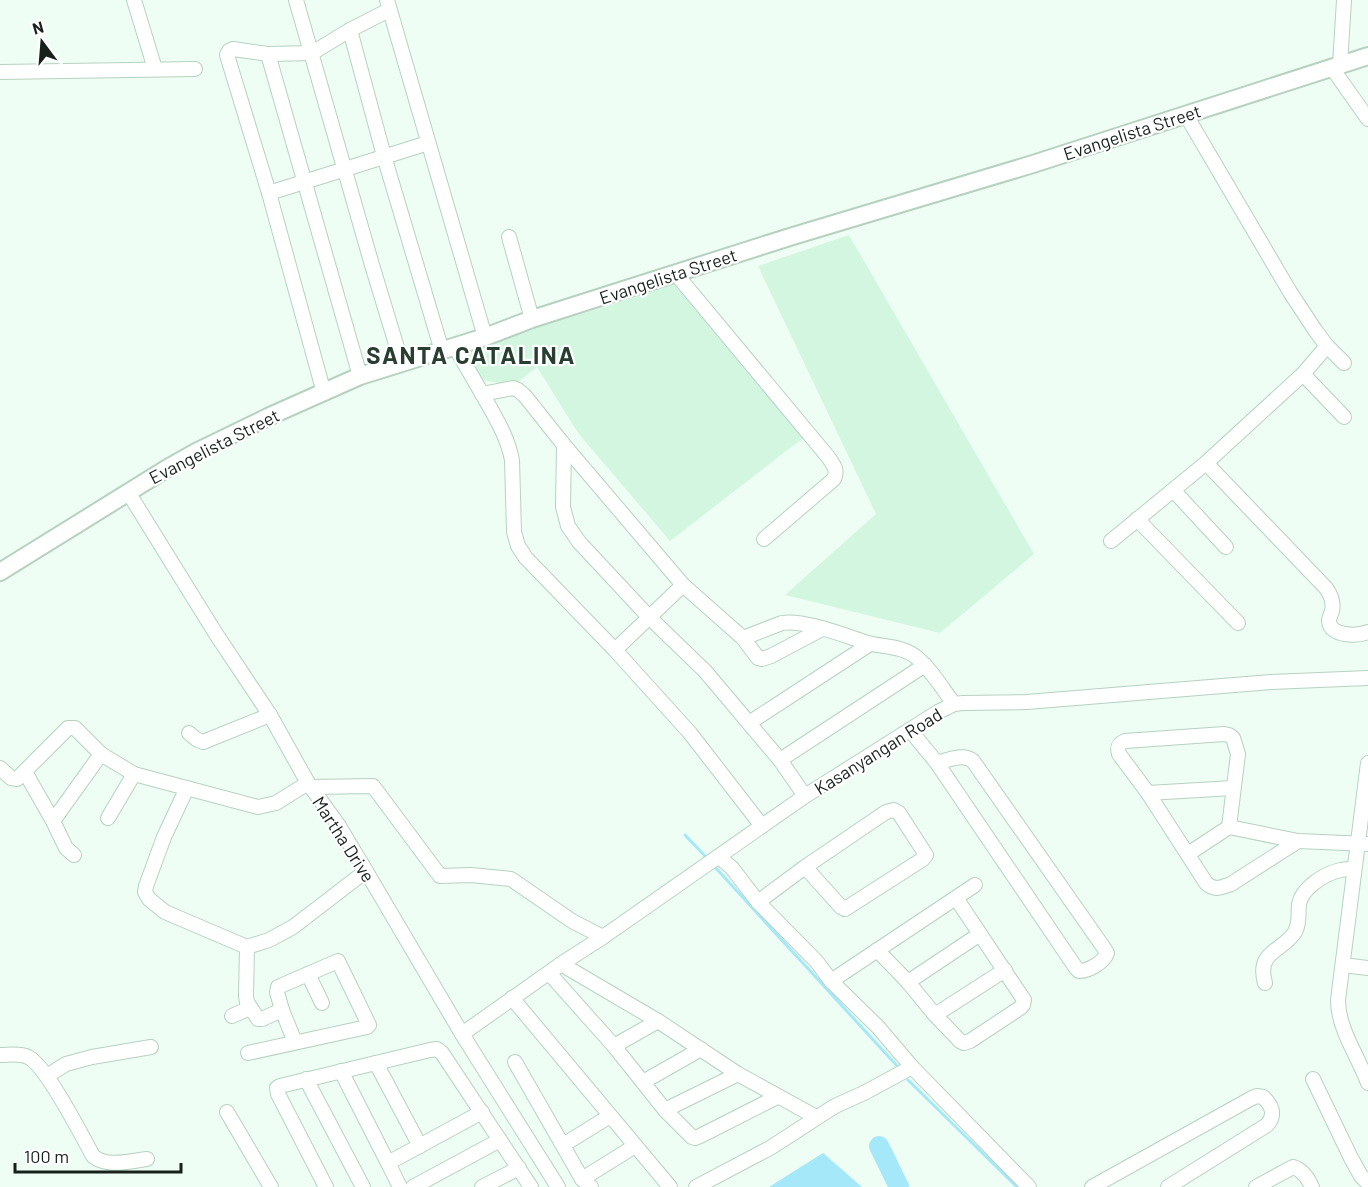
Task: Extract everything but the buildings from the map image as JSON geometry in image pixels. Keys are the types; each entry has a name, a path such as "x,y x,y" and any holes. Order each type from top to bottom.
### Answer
{"main road":[{"name":"Evangelista Street","path":"0,572 166,469 228,435 360,376 793,236 1022,167 1368,56"}],"street":[{"path":"134,0 155,69"},
{"path":"296,0 402,364"},
{"path":"1344,0 1336,67 1368,118"},
{"path":"324,393 269,193 227,55 233,49 268,54 312,53 388,5 485,337"},
{"path":"350,30 384,156 449,349 482,394 510,448 514,532 518,546 526,558 615,650 690,733 762,826"},
{"path":"268,54 360,376"},
{"path":"0,72 195,69"},
{"path":"1186,115 1290,292 1327,346 1344,363"},
{"path":"269,193 428,143"},
{"path":"509,237 532,319"},
{"path":"676,274 836,468 837,474 834,479 764,539"},
{"path":"1111,542 1206,463 1303,374 1327,346"},
{"path":"1303,374 1344,417"},
{"path":"482,394 513,388 525,396 683,585 743,638 758,658 771,656 822,629"},
{"path":"564,445 563,507 568,526 579,542 649,617 705,671 780,760 805,796"},
{"path":"1206,463 1326,588 1333,603 1329,620 1333,628 1337,632 1349,634 1368,632"},
{"path":"1173,490 1226,547"},
{"name":"Martha Drive","path":"128,492 216,634 270,715 309,785 339,826 462,1034 558,1187"},
{"path":"1137,519 1238,623"},
{"path":"615,650 683,585"},
{"path":"743,638 789,622 822,629 870,644 908,651 925,665 954,704"},
{"path":"748,723 870,644"},
{"path":"780,760 925,665"},
{"name":"Kasanyangan Road","path":"462,1034 805,796 954,704 1027,702 1271,682 1368,678"},
{"path":"189,733 203,742 270,715"},
{"path":"0,768 11,778 18,779 68,728 75,728 101,754 134,774 258,807 276,803 309,785 373,786 440,876 471,874 511,879 572,921 603,937"},
{"path":"910,730 937,763 1076,968 1079,971 1085,971 1106,957 1107,953 1104,948 973,761 964,757 937,763"},
{"path":"1229,827 1238,754 1233,738 1224,734 1120,743 1117,749 1119,754 1148,793 1206,883 1211,887 1219,888 1231,884 1298,841"},
{"path":"53,820 101,754"},
{"path":"1368,765 1363,844 1354,870 1338,1000 1342,1025 1365,1064 1368,1083"},
{"path":"25,772 53,820 66,848 74,855"},
{"path":"108,818 134,774"},
{"path":"187,788 164,837 146,886 145,892 149,899 165,912 247,947 269,940 293,927 366,871"},
{"path":"1148,793 1233,788"},
{"path":"758,903 805,867 886,812 894,810 898,813 926,855 845,909 805,867"},
{"path":"1188,854 1229,827 1298,841 1363,844"},
{"path":"719,857 732,868 758,903 817,962 831,981 878,1027 912,1067 1029,1187"},
{"path":"1265,983 1262,974 1266,959 1294,934 1302,895 1332,872 1343,869 1354,870"},
{"path":"831,981 975,885"},
{"path":"877,950 909,982 935,1015 964,1043 1020,1008 1024,999 956,897"},
{"path":"909,982 980,934"},
{"path":"247,947 246,996 250,1008 258,1019 282,1010"},
{"path":"248,1053 369,1025 338,961 278,987 277,992 282,1010 295,1042"},
{"path":"561,964 658,1021 738,1074 816,1118"},
{"path":"1343,965 1368,968"},
{"path":"935,1015 1005,970"},
{"path":"549,973 614,1046 665,1110 692,1137 695,1138 777,1097"},
{"path":"308,974 322,1003"},
{"path":"512,998 670,1187"},
{"path":"231,1016 250,1008"},
{"path":"614,1046 658,1021"},
{"path":"47,1076 66,1064 92,1056 151,1047"},
{"path":"644,1082 701,1048"},
{"path":"326,1187 277,1088 306,1079 437,1049 442,1053 531,1187"},
{"path":"0,1054 28,1057 33,1060 47,1076 93,1156 99,1161 106,1163 147,1159"},
{"path":"515,1062 587,1183 635,1146"},
{"path":"376,1063 420,1146"},
{"path":"696,1187 770,1148 835,1106 864,1094 912,1067"},
{"path":"341,1071 400,1187"},
{"path":"665,1110 738,1074"},
{"path":"306,1079 363,1187"},
{"path":"1313,1079 1351,1158 1361,1176 1368,1183"},
{"path":"1092,1187 1252,1098 1263,1096 1273,1114 1267,1125 1168,1187"},
{"path":"227,1112 271,1187"},
{"path":"388,1163 482,1112"},
{"path":"563,1145 610,1116"},
{"path":"413,1187 500,1140"},
{"path":"1256,1187 1293,1167 1300,1169 1312,1187"},
{"path":"482,1187 519,1168"}],"shaded area":[{"path":"849,235 1034,554 940,633 785,595 876,514 758,266"},
{"path":"675,283 803,438 670,541 578,433 537,367 514,385 481,380 466,348 605,307"}],"water":[{"path":"823,1153 862,1187 769,1187"}],"waterway":[{"path":"685,835 705,856"},
{"path":"714,866 899,1068"},
{"path":"908,1080 1017,1187"},
{"path":"879,1146 899,1187"}],"district":[{"name":"SANTA CATALINA","path":"471,354"}]}
